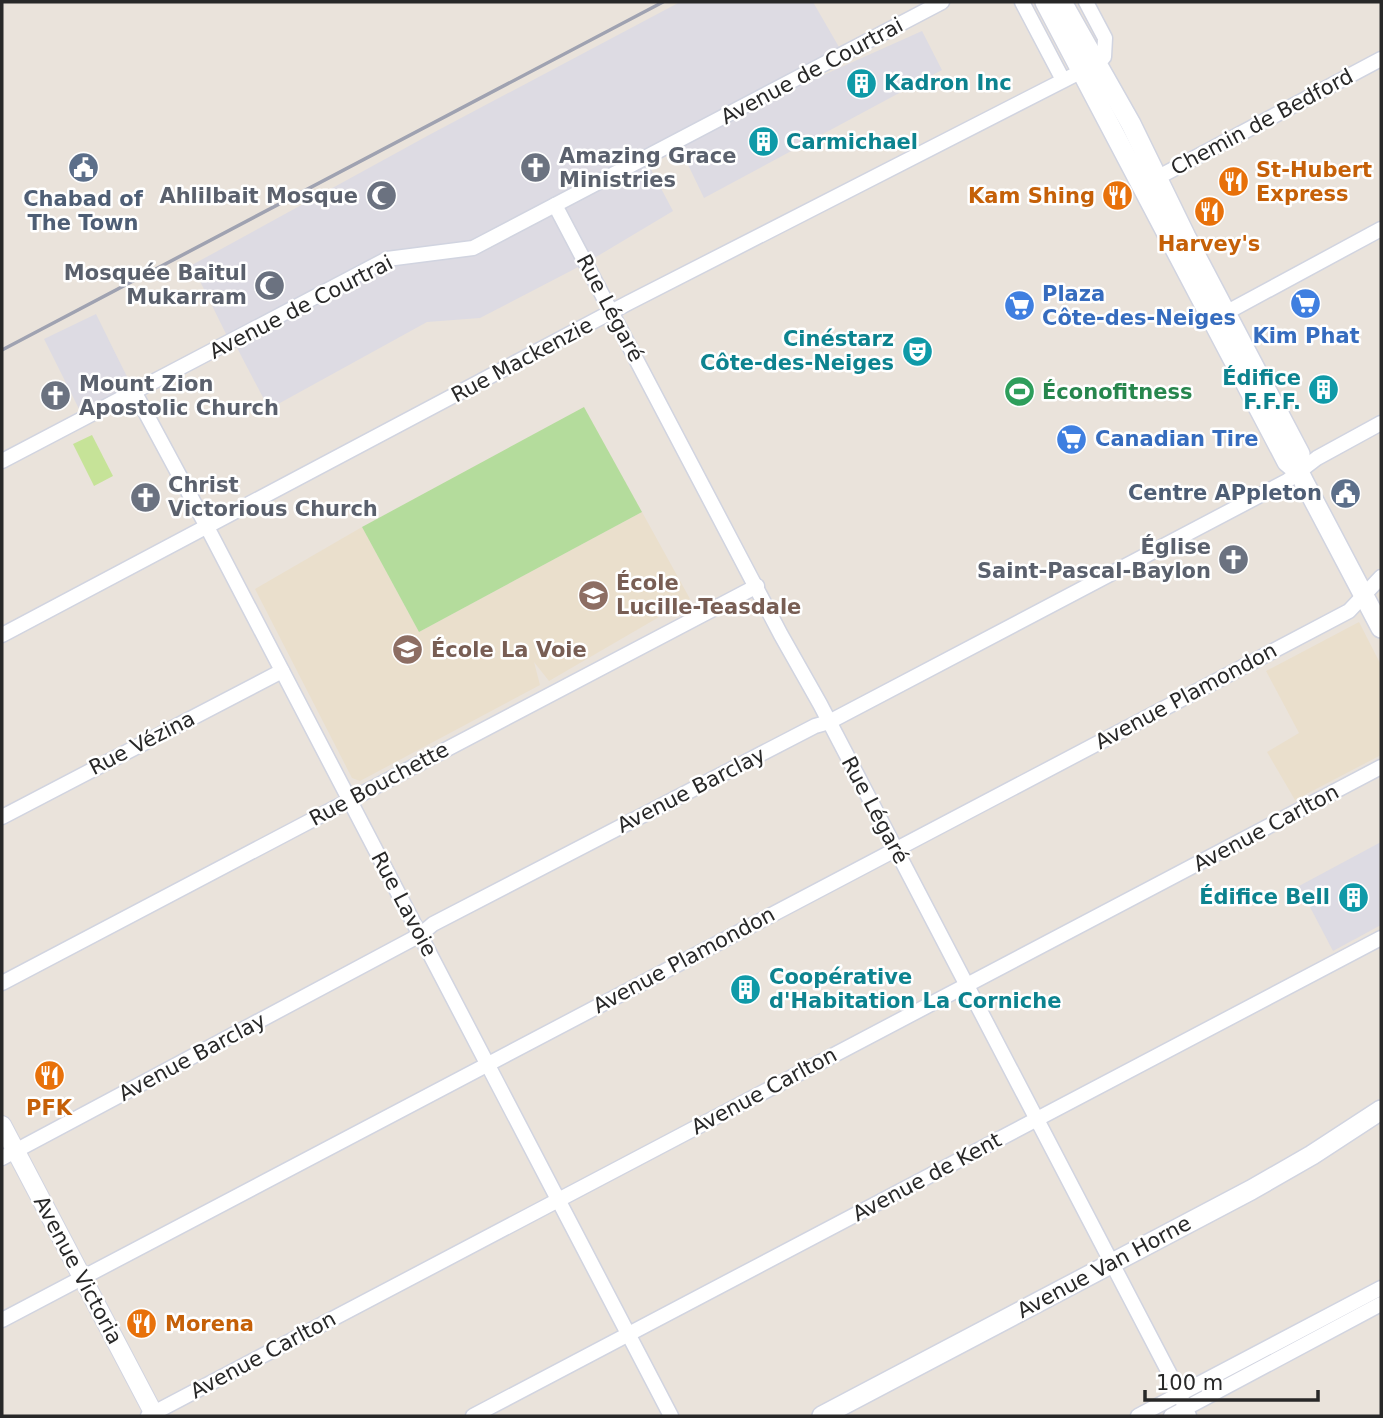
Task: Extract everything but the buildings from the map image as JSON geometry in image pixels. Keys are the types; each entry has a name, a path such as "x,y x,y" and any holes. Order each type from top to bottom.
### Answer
{"main road":[{"path":"1045,2 1088,67 1219,317 1300,453 1299,472 1381,628"},
{"path":"1062,2 1088,67"},
{"name":"Avenue Van Horne","path":"822,1416 1284,1171 1381,1110"}],"street":[{"name":"Avenue de Courtrai","path":"2,461 387,259 473,248 942,2"},
{"path":"1022,2 1063,80"},
{"path":"1086,2 1106,44 1104,57 1088,67"},
{"name":"Chemin de Bedford","path":"1149,182 1381,58"},
{"name":"Rue Mackenzie","path":"2,635 612,312 1088,67"},
{"name":"Rue Légaré","path":"555,205 829,722 1180,1394 1187,1413"},
{"path":"1219,317 1381,229"},
{"name":"Rue Lavoie","path":"135,393 671,1416"},
{"name":"Avenue Barclay","path":"9,1154 420,935 433,924 815,726 829,722 1287,481 1317,458 1381,423"},
{"name":"Avenue Plamondon","path":"2,1320 1349,611 1381,577"},
{"name":"Rue Bouchette","path":"2,983 757,586"},
{"name":"Rue Vézina","path":"2,817 282,671"},
{"name":"Avenue Carlton","path":"152,1415 1381,767"},
{"name":"Avenue de Kent","path":"473,1416 1381,938"},
{"name":"Avenue Victoria","path":"2,1125 9,1154 82,1278 152,1415"},
{"path":"1138,1416 1381,1288"},
{"path":"1171,1416 1187,1413 1381,1304"}],"shaded area":[{"path":"680,2 813,2 843,54 698,131 922,31 942,70 704,198 677,142 645,158 673,211 586,263 480,318 427,322 269,409 235,344 229,340 192,265"},
{"path":"96,314 135,393 84,419 44,339"},
{"name":"École La Voie","path":"642,512 690,599 549,681 534,662 540,685 360,781 352,778 255,589 362,527 419,632"},
{"path":"1359,622 1381,665 1381,755 1295,800 1267,752 1299,733 1266,671"},
{"path":"1381,842 1381,925 1333,951 1299,886"}],"green space":[{"path":"584,407 642,512 419,632 362,527"},
{"path":"92,435 113,476 94,486 73,444"}],"railway":[{"path":"2,350 663,2"}],"place":[{"name":"Kadron Inc","path":"861,83"},
{"name":"Carmichael","path":"763,142"},
{"name":"Chabad of The Town","path":"83,167"},
{"name":"Amazing Grace Ministries","path":"536,168"},
{"name":"St-Hubert Express","path":"1233,182"},
{"name":"Ahlilbait Mosque","path":"381,196"},
{"name":"Kam Shing","path":"1118,196"},
{"name":"Harvey's","path":"1209,212"},
{"name":"Mosquée Baitul Mukarram","path":"270,285"},
{"name":"Kim Phat","path":"1306,304"},
{"name":"Plaza Côte-des-Neiges","path":"1019,306"},
{"name":"Cinéstarz Côte-des-Neiges","path":"917,351"},
{"name":"Édifice F.F.F.","path":"1324,390"},
{"name":"Éconofitness","path":"1019,392"},
{"name":"Mount Zion Apostolic Church","path":"56,396"},
{"name":"Canadian Tire","path":"1072,439"},
{"name":"Centre APpleton","path":"1345,493"},
{"name":"Christ Victorious Church","path":"145,497"},
{"name":"Église Saint-Pascal-Baylon","path":"1234,559"},
{"name":"École Lucille-Teasdale","path":"593,595"},
{"name":"École La Voie","path":"408,650"},
{"name":"Édifice Bell","path":"1353,897"},
{"name":"Coopérative d'Habitation La Corniche","path":"746,989"},
{"name":"PFK","path":"49,1076"},
{"name":"Morena","path":"142,1324"}]}
